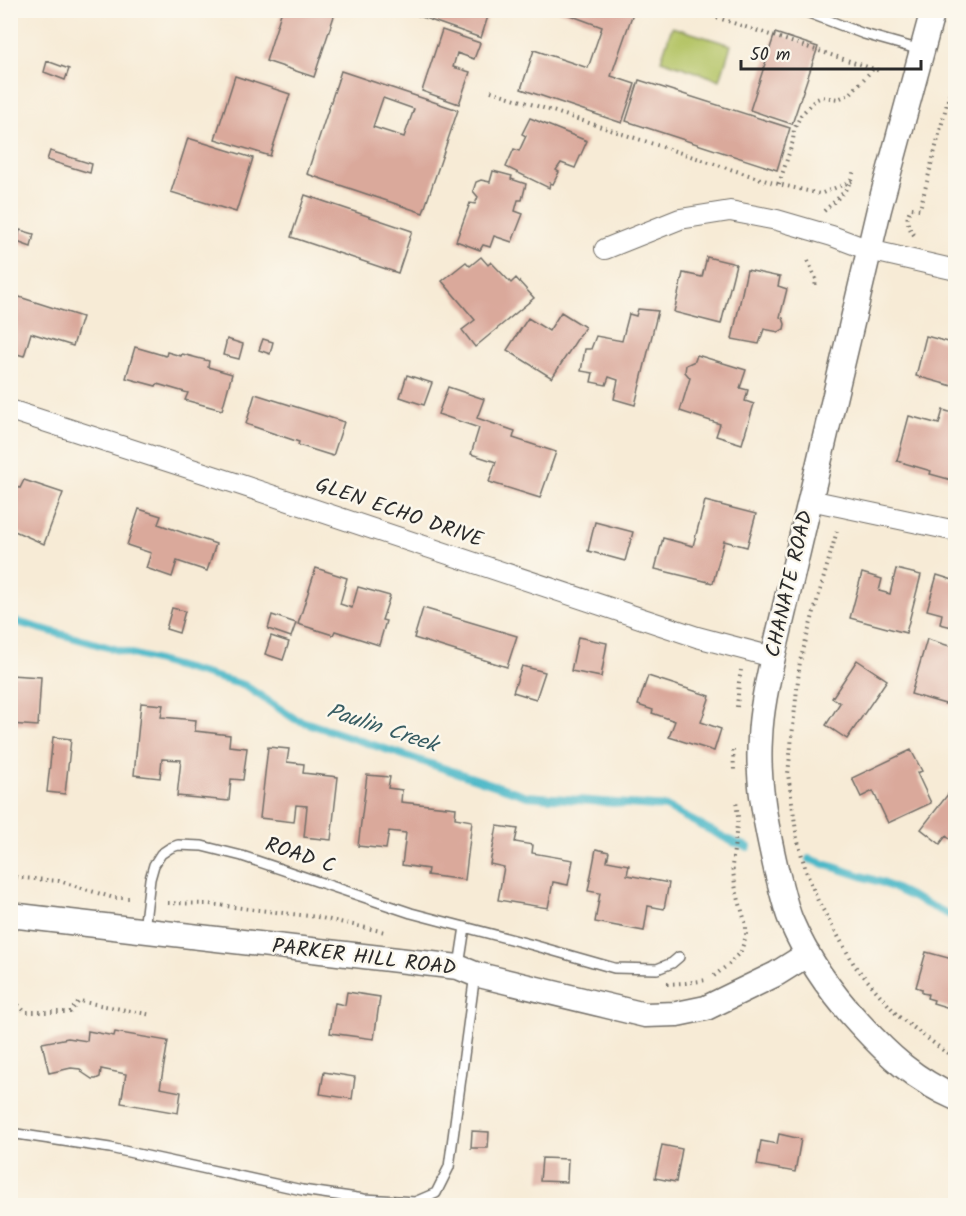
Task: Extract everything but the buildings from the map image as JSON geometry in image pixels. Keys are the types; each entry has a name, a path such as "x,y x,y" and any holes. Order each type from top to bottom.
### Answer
{"street":[{"name":"CHANATE ROAD","path":"933,10 879,209 773,657 764,699 760,738 760,771 762,804 786,906 808,954 843,1006 880,1046 905,1068 936,1089 956,1098"},
{"path":"604,249 680,219 730,211 777,220 832,236 869,250 956,270"},
{"name":"GLEN ECHO DRIVE","path":"10,410 697,637 773,657"},
{"path":"810,500 956,531"},
{"name":"PARKER HILL ROAD","path":"10,915 467,971 645,1015 677,1014 706,1008 776,974 808,954"}],"lane":[{"path":"801,10 864,34 923,51"},
{"name":"ROAD C","path":"144,930 150,879 154,865 161,854 178,845 201,846 242,856 411,913 465,927"},
{"path":"10,1133 110,1148 302,1190 416,1202 436,1193 449,1167 467,971 465,927"},
{"name":"PARKER HILL ROAD","path":"465,927 615,968 657,969 680,957"}],"path":[{"path":"694,10 880,72"},
{"path":"914,235 909,229 907,216 911,208 920,209 956,68"},
{"path":"778,184 793,141 794,129 801,115 814,100 822,97 838,99 850,94 873,69"},
{"path":"491,91 778,184 820,194 852,181"},
{"path":"824,211 843,194 852,181 854,169"},
{"path":"808,261 816,279 815,289"},
{"path":"837,531 800,661 788,774 797,838 806,871 818,901 855,966 898,1016 956,1060"},
{"path":"732,866 738,818"},
{"path":"10,877 59,881 114,898 132,898"},
{"path":"168,903 209,904 317,917 393,934"},
{"path":"10,996 25,1012 70,1012 79,1001 152,1015"}],"green space":[{"path":"672,27 731,45 720,80 661,60"}],"waterway":[{"name":"Paulin Creek","path":"10,620 244,685 295,719 527,796 666,807 733,842 748,847"},
{"name":"Paulin Creek","path":"809,859 883,883 956,918"}]}
